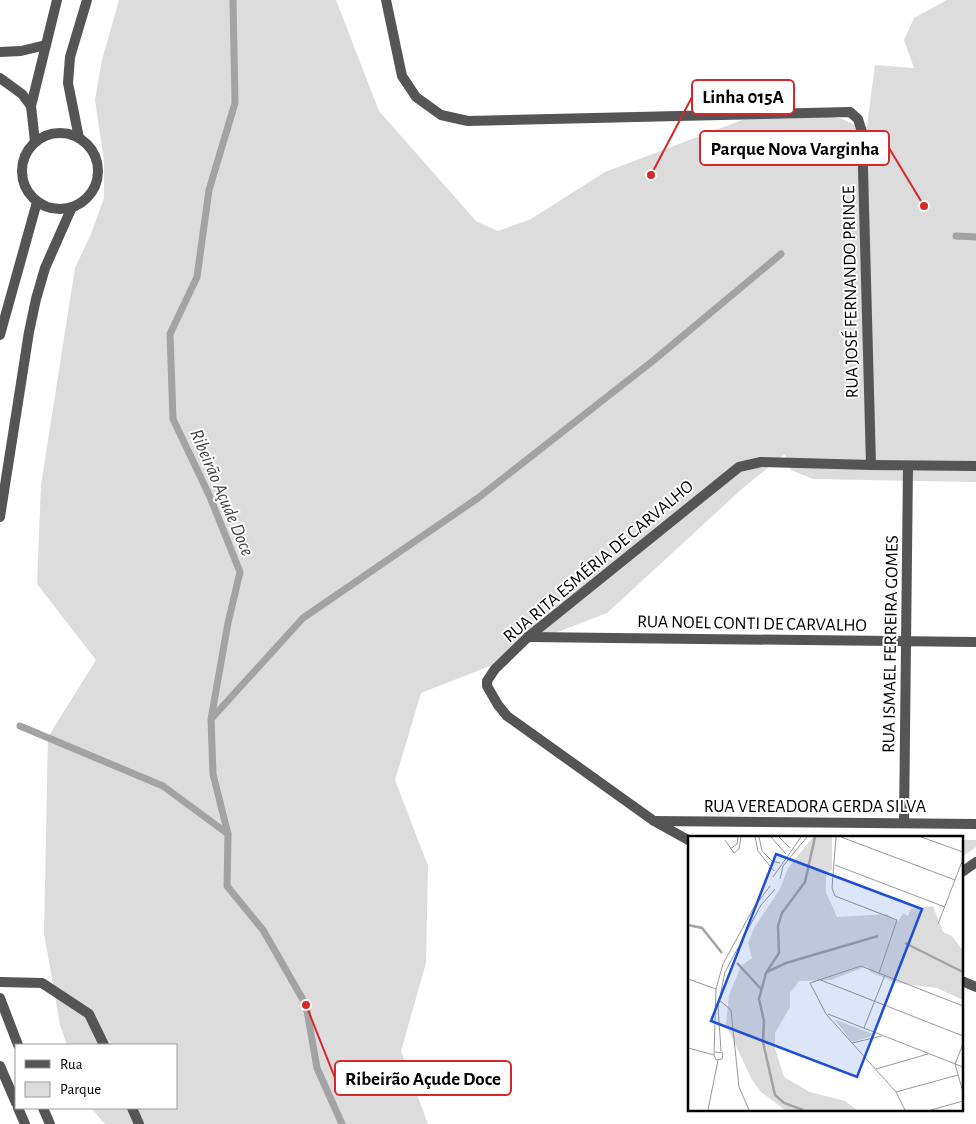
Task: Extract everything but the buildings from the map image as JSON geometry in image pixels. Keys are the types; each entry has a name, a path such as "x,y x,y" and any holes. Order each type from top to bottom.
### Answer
{"street":[{"path":"35,142 31,106 57,0"},
{"path":"78,138 68,83 70,57 87,0"},
{"name":"RUA JOSÉ FERNANDO PRINCE","path":"386,0 402,76 416,97 441,115 468,120 850,112 858,120 862,132 871,465"},
{"path":"0,52 22,51 46,45"},
{"path":"0,78 22,94 31,106"},
{"path":"54,133 67,134 78,138 88,146 95,156 98,168 96,181 91,192 83,201 72,207 60,209 48,207 37,202 26,187 22,171 23,160 28,150 44,136 54,133"},
{"path":"0,334 37,202"},
{"path":"0,517 28,332 45,268 72,207"},
{"name":"RUA RITA ESMÉRIA DE CARVALHO","path":"654,822 507,716 498,706 487,686 487,681 495,669 528,637 739,466 761,462 871,465"},
{"path":"871,465 976,466"},
{"name":"RUA ISMAEL FERREIRA GOMES","path":"904,823 908,466"},
{"name":"RUA NOEL CONTI DE CARVALHO","path":"528,637 976,642"},
{"path":"654,822 688,840"},
{"name":"RUA VEREADORA GERDA SILVA","path":"654,822 976,824"},
{"path":"964,871 976,862"},
{"path":"0,982 42,983 89,1014 104,1044"},
{"path":"964,982 976,987"},
{"path":"0,998 18,1044"},
{"path":"0,1066 15,1101"},
{"path":"18,1109 25,1124"},
{"path":"44,1109 50,1124"},
{"path":"132,1109 139,1124"}],"green space":[{"path":"119,0 336,0 379,111 476,221 498,231 531,219 605,172 782,105 842,119 864,129 866,133 875,65 914,68 904,40 914,18 947,0 976,0 976,482 813,479 791,470 785,454 743,488 607,613 511,650 513,657 421,693 395,780 428,866 426,963 401,1051 428,1124 105,1124 92,1109 178,1109 178,1044 67,1044 60,1025 44,933 48,737 96,660 37,584 41,485 75,268 91,234 104,198 104,161 95,100 102,60"},
{"path":"964,840 976,840 976,847 964,856"}],"waterway":[{"name":"Ribeirão Açude Doce","path":"233,0 235,103 209,190 197,277 170,334 173,419 210,497 240,572 228,623 211,719 213,774 228,834 227,886 263,930 306,1005 317,1068 342,1124"},
{"path":"956,236 976,237"},
{"path":"212,718 303,618 478,498 654,360 781,254"},
{"path":"20,726 163,786 228,834"}],"place":[{"name":"Linha 015A","path":"651,175"},
{"name":"Parque Nova Varginha","path":"924,206"},
{"name":"Ribeirão Açude Doce","path":"306,1005"}]}
